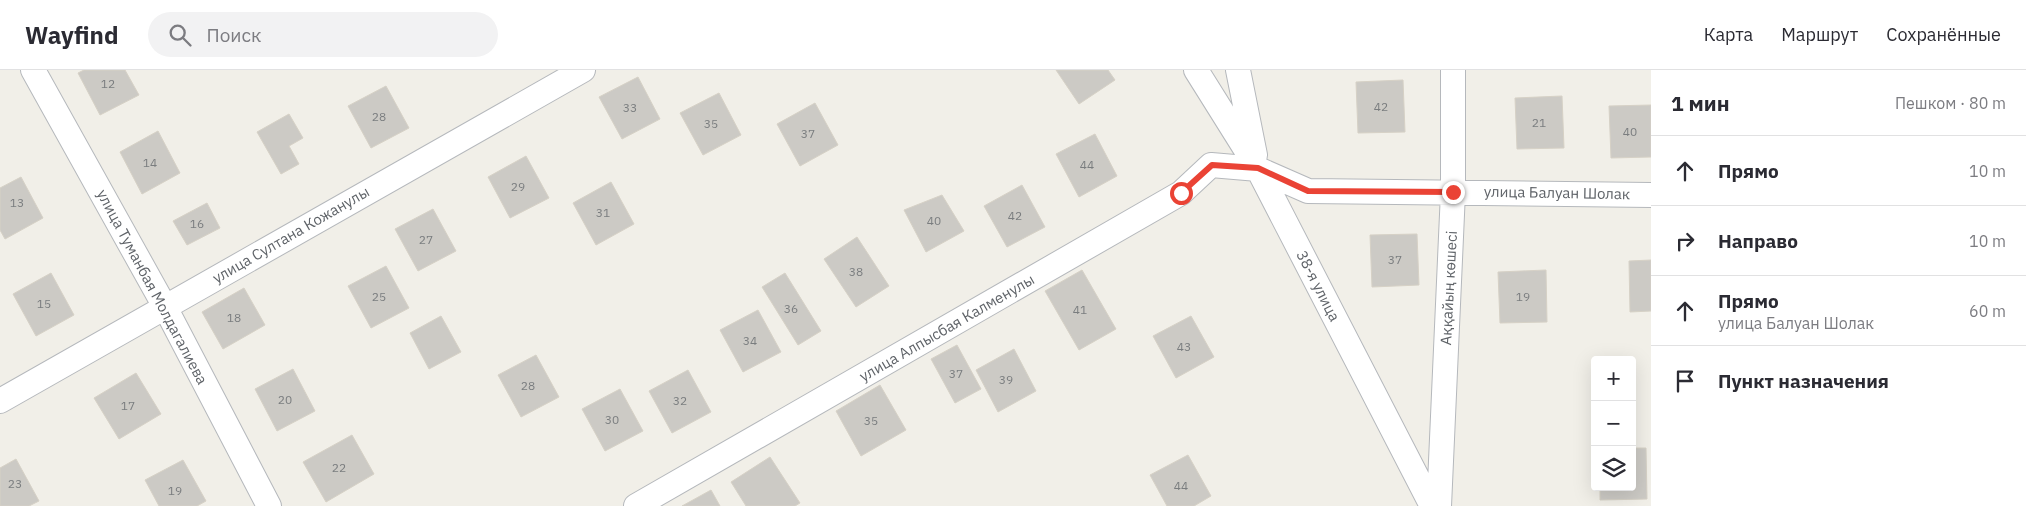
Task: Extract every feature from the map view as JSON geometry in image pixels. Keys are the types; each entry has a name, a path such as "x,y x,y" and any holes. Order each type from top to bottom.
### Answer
{"street":[{"name":"улица Туманбая Молдагалиева","path":"33,70 165,307 269,506"},
{"name":"улица Султана Кожанулы","path":"0,401 582,70"},
{"name":"38-я улица","path":"1196,70 1258,168 1432,506"},
{"path":"1238,70 1258,168"},
{"name":"Аққайың көшесі","path":"1439,506 1453,192 1453,70"},
{"name":"улица Алпысбая Калменулы","path":"636,506 1181,193 1212,165 1258,168"},
{"name":"улица Балуан Шолак","path":"1258,168 1308,191 1651,195"}],"building":[{"path":"84,70 125,70 139,95 100,115 78,73"},
{"path":"1056,70 1108,70 1115,80 1079,104"},
{"path":"638,77 660,119 622,139 599,97"},
{"path":"1403,80 1405,132 1358,133 1356,82"},
{"path":"386,86 409,128 371,148 348,106"},
{"path":"719,93 741,135 703,155 680,113"},
{"path":"1562,96 1564,148 1517,149 1515,98"},
{"path":"815,103 838,145 800,166 777,124"},
{"path":"1651,105 1651,157 1611,158 1609,106"},
{"path":"289,114 303,138 289,146 299,164 281,174 257,132"},
{"path":"158,131 180,173 142,194 120,152"},
{"path":"1095,134 1117,176 1079,197 1056,154"},
{"path":"526,156 549,198 510,218 488,177"},
{"path":"21,177 43,218 5,239 0,230 0,188"},
{"path":"611,182 634,224 596,245 573,203"},
{"path":"1022,185 1045,227 1007,247 984,206"},
{"path":"942,195 964,231 926,252 904,210"},
{"path":"207,203 220,228 187,245 173,221"},
{"path":"433,209 456,251 418,271 395,229"},
{"path":"1417,234 1419,285 1372,287 1370,235"},
{"path":"857,237 889,286 856,307 824,259"},
{"path":"1651,260 1651,311 1630,312 1629,261"},
{"path":"386,266 409,308 371,328 348,286"},
{"path":"1082,270 1116,329 1079,350 1045,291"},
{"path":"1546,270 1547,322 1500,323 1498,272"},
{"path":"51,273 74,315 36,336 13,294"},
{"path":"785,273 821,331 798,345 762,287"},
{"path":"244,288 265,325 223,349 202,312"},
{"path":"758,310 781,352 743,372 720,330"},
{"path":"441,316 461,352 429,369 410,333"},
{"path":"1191,316 1214,357 1176,378 1153,336"},
{"path":"957,345 981,389 955,403 931,359"},
{"path":"1014,349 1036,391 998,412 976,370"},
{"path":"536,355 559,397 521,417 498,375"},
{"path":"293,369 315,411 277,431 255,389"},
{"path":"688,370 711,412 672,433 649,391"},
{"path":"136,373 161,414 119,439 94,398"},
{"path":"880,385 906,430 861,456 836,411"},
{"path":"620,389 643,431 605,451 582,409"},
{"path":"352,435 374,474 326,502 303,462"},
{"path":"1636,448 1646,448 1647,499 1600,500 1600,491 1636,491"},
{"path":"1188,455 1211,496 1194,506 1167,506 1150,475"},
{"path":"770,457 800,503 795,506 746,506 731,482"},
{"path":"16,459 39,501 29,506 0,506 0,468"},
{"path":"183,460 206,501 197,506 159,506 145,480"},
{"path":"711,490 720,506 682,506"}],"route":[{"path":"1181,193 1212,165 1258,168 1308,191 1453,192"}]}
